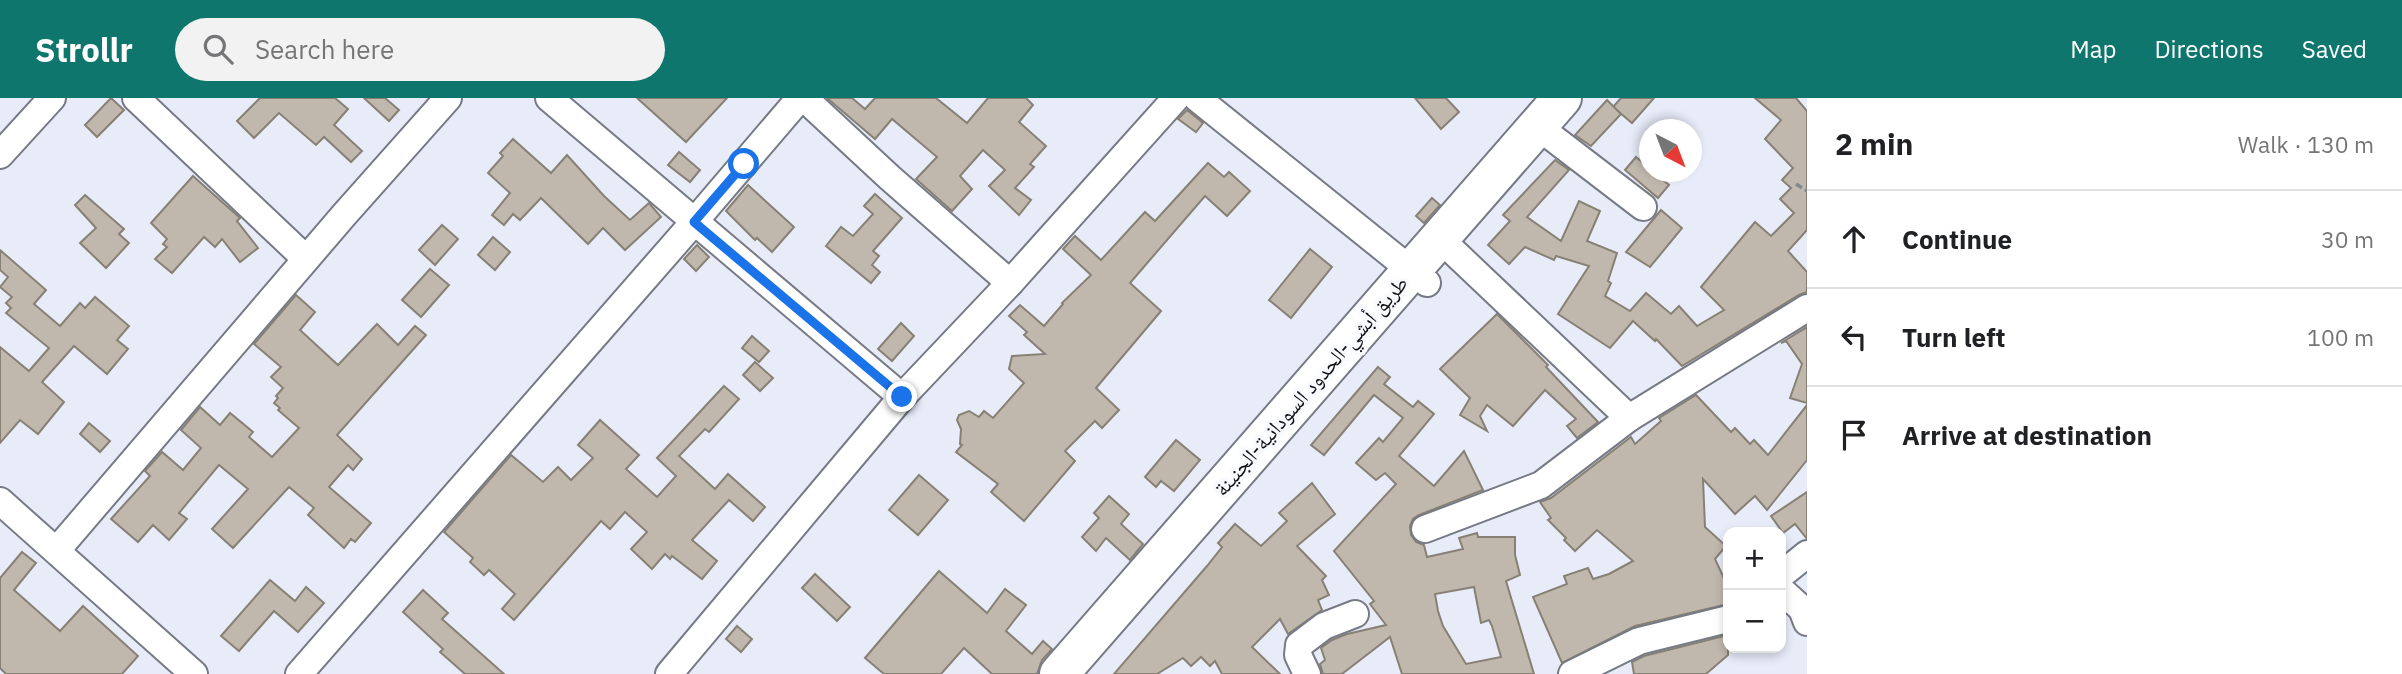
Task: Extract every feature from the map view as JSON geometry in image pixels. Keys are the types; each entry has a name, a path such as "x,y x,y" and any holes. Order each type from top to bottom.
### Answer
{"highway":[{"name":"طريق أبشي-الحدود السودانية-الجنينة","path":"1059,674 1106,635 1419,277 1562,98"},
{"path":"1419,277 1454,252 1588,98"},
{"path":"1086,674 1106,635"}],"street":[{"path":"0,155 52,98"},
{"path":"136,98 306,259"},
{"path":"57,550 448,98"},
{"path":"549,98 902,397"},
{"path":"299,674 802,98 1010,283"},
{"path":"669,674 902,397 1010,283 1176,98"},
{"path":"1197,98 1419,277"},
{"path":"1553,138 1643,207"},
{"path":"1454,252 1629,418"},
{"path":"1425,529 1541,485 1629,418 1807,308"},
{"path":"0,500 194,674"},
{"path":"1786,571 1807,554"},
{"path":"1786,595 1805,612"},
{"path":"1307,674 1298,656 1299,645 1324,626 1355,614"},
{"path":"1572,674 1639,641 1723,620"}],"path":[{"path":"1796,184 1807,191"}],"building":[{"path":"111,98 124,110 97,137 85,125"},
{"path":"260,98 335,98 348,109 334,125 362,151 351,162 324,137 316,145 279,113 254,138 237,121"},
{"path":"364,98 385,98 399,110 389,121"},
{"path":"637,98 727,98 686,142"},
{"path":"827,98 852,98 865,109 875,98 936,98 967,123 988,98 1026,98 1033,105 1019,122 1046,146 1030,164 1034,167 1015,188 1031,200 1019,215 989,186 1005,170 983,150 960,176 972,189 952,211 916,179 937,157 892,119 875,139"},
{"path":"1415,98 1446,98 1459,112 1441,129"},
{"path":"1621,98 1654,98 1632,123 1613,107"},
{"path":"1755,98 1796,98 1807,111 1807,230 1788,251 1807,272 1807,292 1682,366 1656,339 1655,341 1633,321 1610,348 1558,314 1589,266 1556,256 1554,260 1525,247 1509,264 1488,245 1510,221 1503,215 1555,160 1569,170 1527,217 1561,241 1579,201 1600,211 1587,241 1617,253 1608,281 1611,283 1605,296 1630,311 1646,293 1671,314 1679,306 1697,326 1724,310 1701,287 1755,222 1771,236 1794,213 1780,199 1791,188 1782,180 1793,168 1765,139 1781,120"},
{"path":"1607,100 1621,114 1591,146 1575,135"},
{"path":"1187,110 1203,123 1196,132 1178,119"},
{"path":"513,139 551,173 567,155 630,220 649,203 661,217 625,250 603,228 588,244 541,198 520,220 513,214 504,225 492,215 510,193 488,173 503,156 500,153"},
{"path":"679,152 700,170 690,182 668,165"},
{"path":"1636,157 1639,160 1639,182 1625,170"},
{"path":"1208,163 1224,177 1229,172 1250,191 1227,216 1205,196 1130,283 1161,311 1096,388 1119,410 1102,428 1095,421 1065,451 1075,461 1024,521 991,492 998,484 956,452 962,445 961,429 957,420 959,415 969,411 979,417 984,411 993,418 1024,383 1009,369 1012,356 1045,354 1024,335 1027,332 1009,316 1020,305 1044,326 1062,303 1091,275 1063,249 1075,236 1101,260 1145,212 1155,221"},
{"path":"193,176 240,218 237,221 258,248 240,262 222,239 215,247 204,237 172,273 155,259 167,247 163,244 167,239 151,223"},
{"path":"1639,182 1665,182 1669,185 1658,198"},
{"path":"748,185 794,227 772,252 757,238 755,240 726,211"},
{"path":"875,194 902,218 873,251 879,256 872,265 880,272 871,283 826,246 841,227 853,236 873,214 864,206"},
{"path":"85,195 124,229 119,234 129,243 106,268 80,243 96,228 75,205"},
{"path":"1432,198 1440,205 1424,223 1416,216"},
{"path":"1661,210 1682,228 1650,267 1626,252"},
{"path":"442,225 458,239 435,265 419,250"},
{"path":"493,237 510,252 495,270 478,255"},
{"path":"697,245 709,257 696,271 684,259"},
{"path":"1310,249 1332,267 1291,318 1269,300"},
{"path":"0,250 46,290 34,304 60,326 80,303 85,308 95,297 129,326 117,340 128,349 107,374 74,346 42,382 64,402 38,434 20,420 0,443 0,347 29,371 49,348 6,313 11,308 6,303 12,297 0,287 8,277 0,270"},
{"path":"430,269 449,285 421,317 402,300"},
{"path":"296,295 315,312 300,330 338,365 377,324 398,345 415,326 426,335 337,435 362,459 353,470 348,465 329,487 371,523 355,542 351,539 344,548 308,515 314,508 289,487 233,548 212,529 248,489 219,465 179,513 187,519 169,540 153,525 138,542 111,519 150,476 145,471 162,452 183,470 201,448 181,430 200,407 220,425 230,413 253,432 249,437 272,457 299,428 278,410 280,408 274,403 283,388 271,377 281,367 254,344"},
{"path":"1497,314 1548,365 1546,367 1598,422 1577,438 1567,426 1576,419 1545,390 1513,426 1487,405 1480,416 1487,431 1460,415 1470,398 1440,369"},
{"path":"901,323 914,336 892,361 878,349"},
{"path":"1807,327 1807,403 1790,398 1802,364 1786,341 1781,343"},
{"path":"752,336 769,351 759,362 742,348"},
{"path":"755,362 773,378 760,391 743,375"},
{"path":"1378,367 1390,377 1384,384 1413,407 1418,401 1434,414 1399,456 1434,486 1464,451 1483,490 1419,515 1413,519 1410,526 1411,535 1416,542 1424,545 1427,557 1463,549 1459,538 1477,533 1478,537 1515,537 1515,555 1520,575 1506,581 1534,674 1402,674 1390,637 1342,674 1323,674 1320,664 1325,660 1321,648 1347,634 1386,625 1370,604 1374,601 1334,551 1396,484 1385,473 1376,480 1356,463 1379,438 1383,442 1403,418 1374,395 1324,455 1311,445","holes":["1474,587 1481,623 1489,620 1501,657 1466,664 1443,626 1435,594"]},
{"path":"724,386 739,399 709,432 705,429 679,456 715,489 728,474 765,507 753,521 729,500 692,540 717,561 702,579 672,556 670,559 665,554 652,569 631,549 647,532 625,512 610,529 601,521 514,620 502,609 515,594 489,570 484,575 470,562 473,558 444,532 511,455 543,482 558,467 571,480 593,458 578,445 600,420 639,455 626,469 657,497 676,476 657,458"},
{"path":"1696,395 1731,432 1735,428 1750,444 1754,440 1768,455 1807,405 1807,460 1767,510 1755,496 1735,514 1703,479 1705,527 1723,543 1723,550 1715,559 1723,576 1723,605 1635,626 1562,663 1533,597 1567,584 1564,576 1588,568 1593,579 1633,561 1597,530 1575,551 1548,520 1551,518 1540,502 1551,498 1631,437 1635,444 1661,421 1659,418"},
{"path":"89,423 110,441 100,452 80,434"},
{"path":"1176,440 1200,460 1174,491 1161,481 1156,487 1145,477"},
{"path":"919,475 948,500 918,535 889,510"},
{"path":"1312,483 1335,514 1297,546 1326,576 1322,580 1329,595 1318,600 1322,610 1288,634 1280,619 1252,647 1280,674 1222,674 1215,661 1210,666 1201,657 1191,666 1183,658 1157,674 1114,674 1207,566 1222,547 1218,543 1235,524 1261,546 1287,521 1279,513"},
{"path":"1807,492 1807,539 1795,524 1786,531 1786,527 1779,527 1771,516"},
{"path":"1109,496 1129,514 1121,524 1143,544 1130,560 1106,538 1096,551 1082,537 1099,518 1094,513"},
{"path":"22,552 36,563 14,590 60,631 83,606 138,656 122,674 6,674 0,668 0,578"},
{"path":"939,571 987,613 1005,589 1026,605 1006,631 1032,654 1043,641 1052,649 1042,660 1037,674 992,674 964,648 941,674 884,674 865,658"},
{"path":"815,574 850,607 837,621 802,588"},
{"path":"270,580 295,601 306,587 324,603 298,632 274,611 239,651 221,636"},
{"path":"423,590 448,613 442,619 504,674 465,674 440,652 443,649 403,612"},
{"path":"737,626 752,639 741,652 726,639"},
{"path":"1723,636 1723,653 1728,653 1706,674 1634,674 1632,662 1644,656"}],"route":[{"path":"744,164 694,222 902,397"}]}
